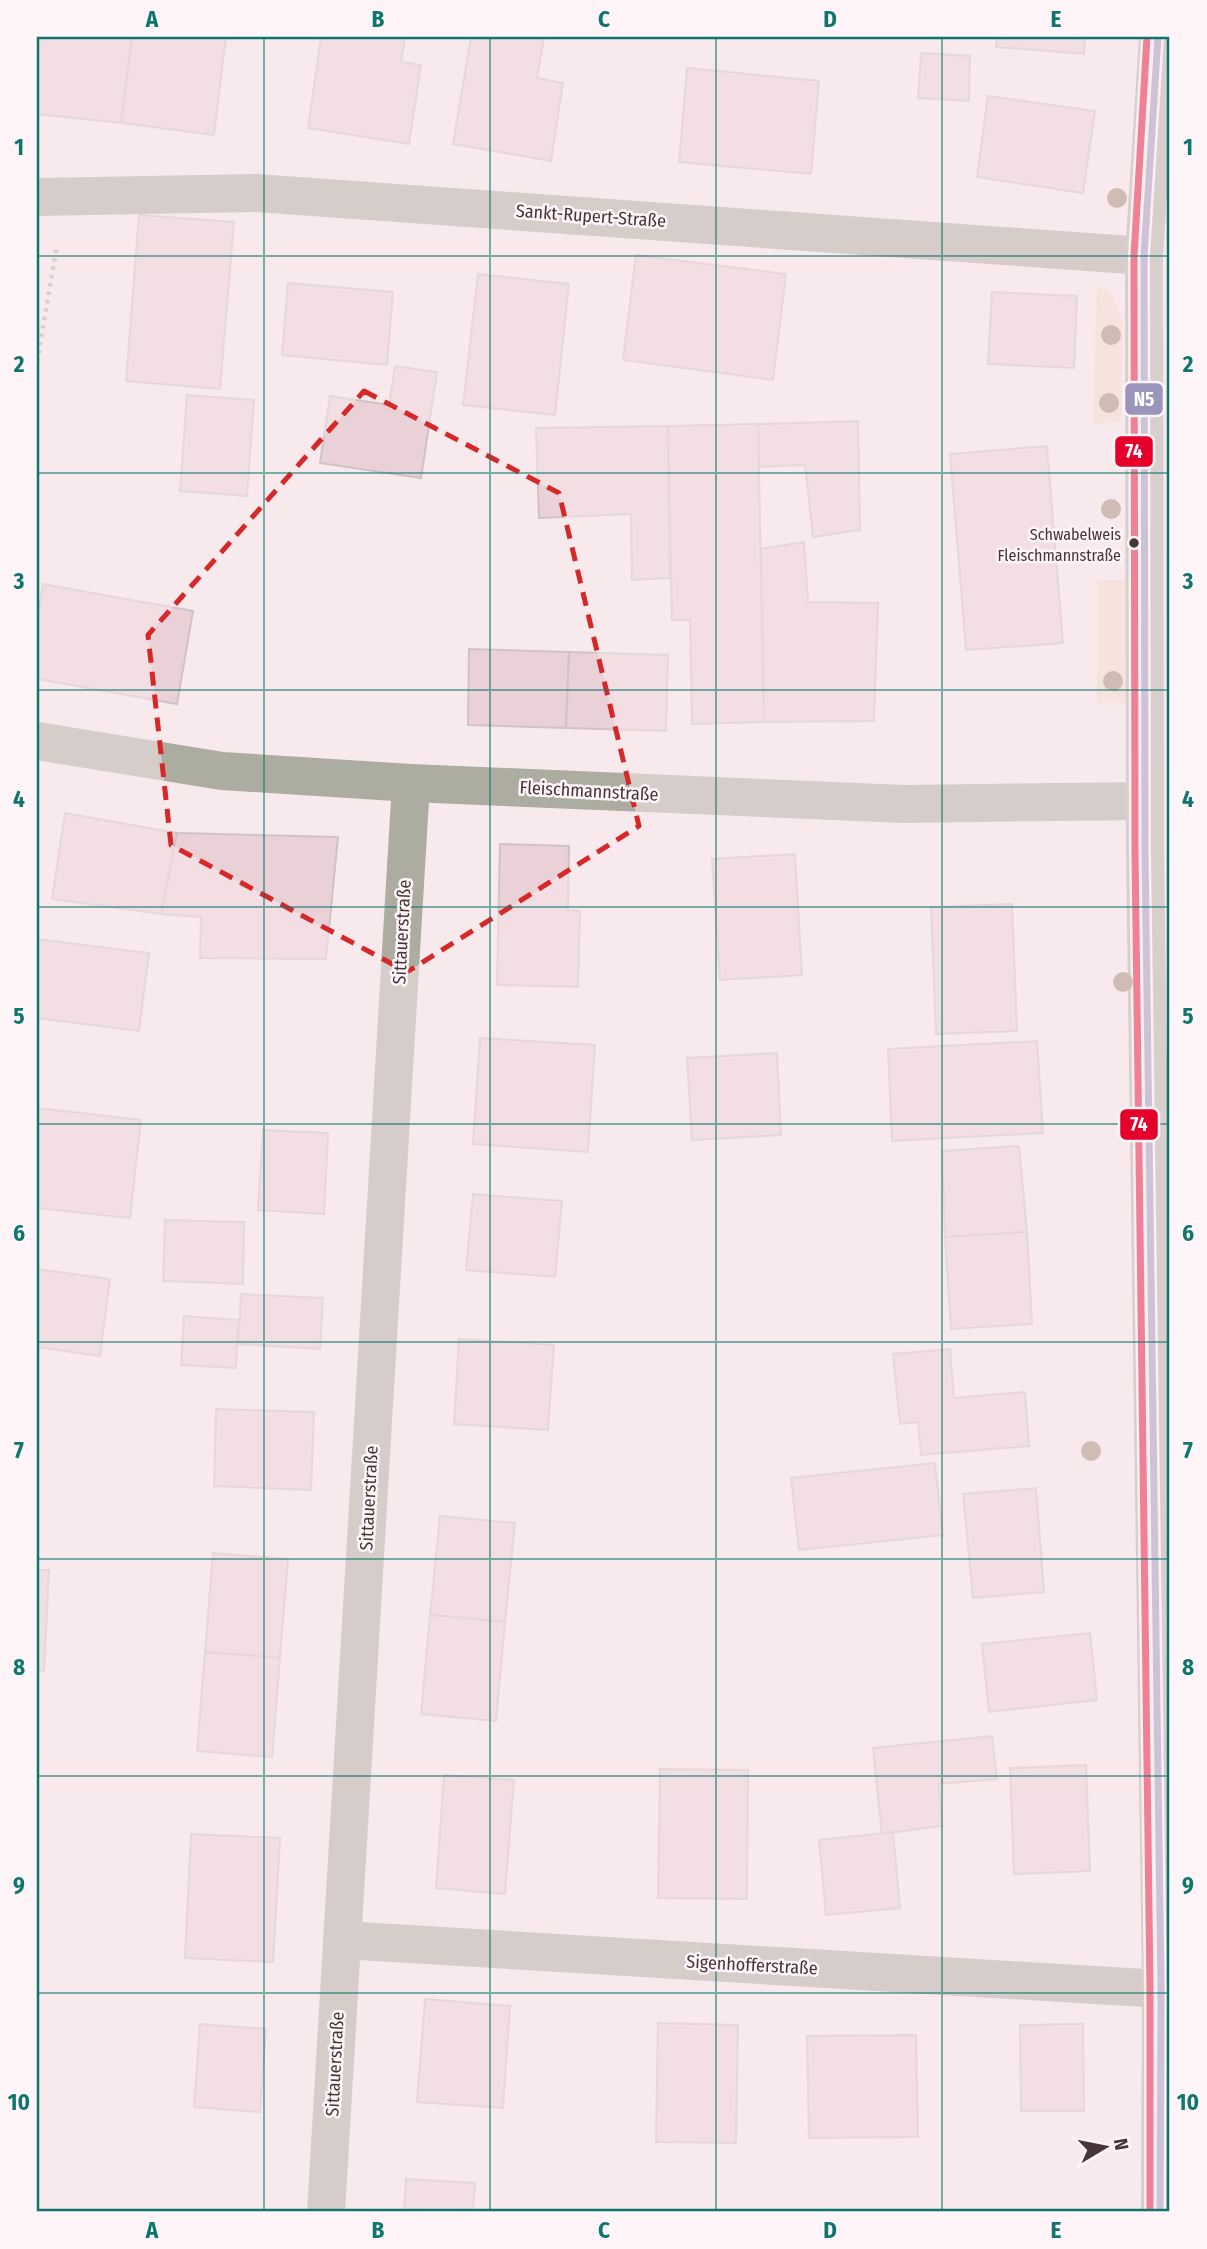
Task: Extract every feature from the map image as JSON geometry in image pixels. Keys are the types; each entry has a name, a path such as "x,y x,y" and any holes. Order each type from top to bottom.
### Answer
{"main road":[{"path":"1158,37 1144,256 1145,801 1158,852 1160,2212"}],"street":[{"name":"Sankt-Rupert-Straße","path":"51,196 256,193 1144,256"},
{"name":"Fleischmannstraße","path":"37,741 222,771 411,783 904,804 1145,801"},
{"name":"Sittauerstraße","path":"326,2212 411,783"},
{"name":"Sigenhofferstraße","path":"342,1940 1161,1989"}],"path":[{"path":"37,362 51,196"}],"highlighted area":[{"path":"364,391 559,493 639,826 407,972 171,845 148,635"}],"shaded area":[{"path":"1097,287 1110,292 1123,320 1121,422 1093,424"},
{"path":"1097,580 1126,580 1128,703 1097,703"}],"building":[{"path":"37,37 132,37 121,123 37,114"},
{"path":"132,37 226,37 214,135 121,123"},
{"path":"321,37 405,37 401,62 421,65 409,144 308,128"},
{"path":"471,37 544,37 537,78 563,83 551,161 453,144"},
{"path":"997,37 1085,37 1084,54 996,47"},
{"path":"921,53 970,56 969,101 918,98"},
{"path":"687,68 819,81 811,174 679,162"},
{"path":"988,96 1095,111 1083,193 977,177"},
{"path":"139,215 234,222 220,389 126,381"},
{"path":"636,255 786,274 773,380 623,360"},
{"path":"478,274 569,284 555,415 463,405"},
{"path":"288,283 393,292 387,365 282,355"},
{"path":"992,292 1077,296 1074,368 988,364"},
{"path":"395,366 437,372 421,478 320,463 330,396 389,405"},
{"path":"187,395 254,400 247,496 180,491"},
{"path":"858,421 860,530 813,537 805,465 759,467 758,424"},
{"path":"758,424 764,722 692,724 690,620 672,620 668,426"},
{"path":"668,426 670,578 632,580 631,514 539,518 536,428"},
{"path":"1047,446 1063,643 966,650 950,454"},
{"path":"804,542 808,602 878,603 874,721 764,722 761,549"},
{"path":"43,584 193,611 177,704 37,679 37,621"},
{"path":"469,649 569,652 566,728 468,725"},
{"path":"569,652 668,655 666,731 566,728"},
{"path":"65,813 177,833 161,914 52,899"},
{"path":"177,833 338,837 326,959 200,958 201,917 161,914"},
{"path":"500,844 569,846 568,910 580,911 578,987 497,985"},
{"path":"795,854 802,975 720,980 712,859"},
{"path":"1012,904 1017,1031 936,1034 931,907"},
{"path":"37,939 149,953 139,1031 37,1018"},
{"path":"480,1038 595,1045 588,1152 473,1144"},
{"path":"1037,1041 1043,1133 892,1141 888,1049"},
{"path":"777,1053 781,1135 692,1140 687,1058"},
{"path":"37,1108 141,1120 130,1218 37,1208"},
{"path":"263,1130 328,1133 324,1214 258,1210"},
{"path":"1019,1146 1027,1232 945,1237 942,1151"},
{"path":"473,1194 562,1201 555,1277 466,1270"},
{"path":"165,1220 244,1222 243,1284 163,1281"},
{"path":"1027,1232 1032,1324 951,1329 945,1237"},
{"path":"37,1269 110,1279 100,1356 37,1347"},
{"path":"241,1294 323,1298 320,1349 238,1344"},
{"path":"184,1316 238,1320 236,1368 181,1365"},
{"path":"459,1339 554,1345 548,1430 454,1424"},
{"path":"950,1349 954,1398 1025,1392 1029,1446 921,1455 918,1422 900,1424 893,1354"},
{"path":"216,1409 314,1412 311,1490 214,1486"},
{"path":"935,1463 943,1535 799,1550 791,1478"},
{"path":"1036,1488 1044,1592 973,1598 963,1494"},
{"path":"440,1516 515,1523 505,1622 430,1615"},
{"path":"213,1553 288,1559 280,1658 205,1652"},
{"path":"37,1570 49,1570 44,1671 37,1671"},
{"path":"430,1615 505,1622 496,1721 421,1714"},
{"path":"1090,1633 1097,1700 989,1712 982,1644"},
{"path":"205,1652 280,1658 272,1757 197,1751"},
{"path":"992,1736 997,1779 939,1784 942,1826 882,1834 873,1748"},
{"path":"1086,1765 1090,1871 1014,1874 1010,1768"},
{"path":"660,1769 748,1770 747,1899 658,1898"},
{"path":"444,1775 514,1780 505,1894 436,1888"},
{"path":"893,1832 900,1908 826,1915 819,1840"},
{"path":"191,1834 280,1838 273,1962 185,1958"},
{"path":"425,1999 510,2006 503,2108 417,2102"},
{"path":"658,2023 738,2025 736,2143 656,2142"},
{"path":"200,2024 266,2029 260,2112 194,2107"},
{"path":"1083,2024 1084,2111 1021,2111 1020,2025"},
{"path":"916,2035 918,2137 809,2138 807,2036"},
{"path":"406,2179 475,2183 473,2212 404,2212"}],"transit line":[{"name":"74","path":"1147,37 1134,256 1135,852 1150,1989 1150,2212"},
{"name":"N5","path":"1158,37 1144,256 1145,852 1161,1989 1160,2212"}],"place":[{"name":"Schwabelweis Fleischmannstraße","path":"1134,543"}]}
